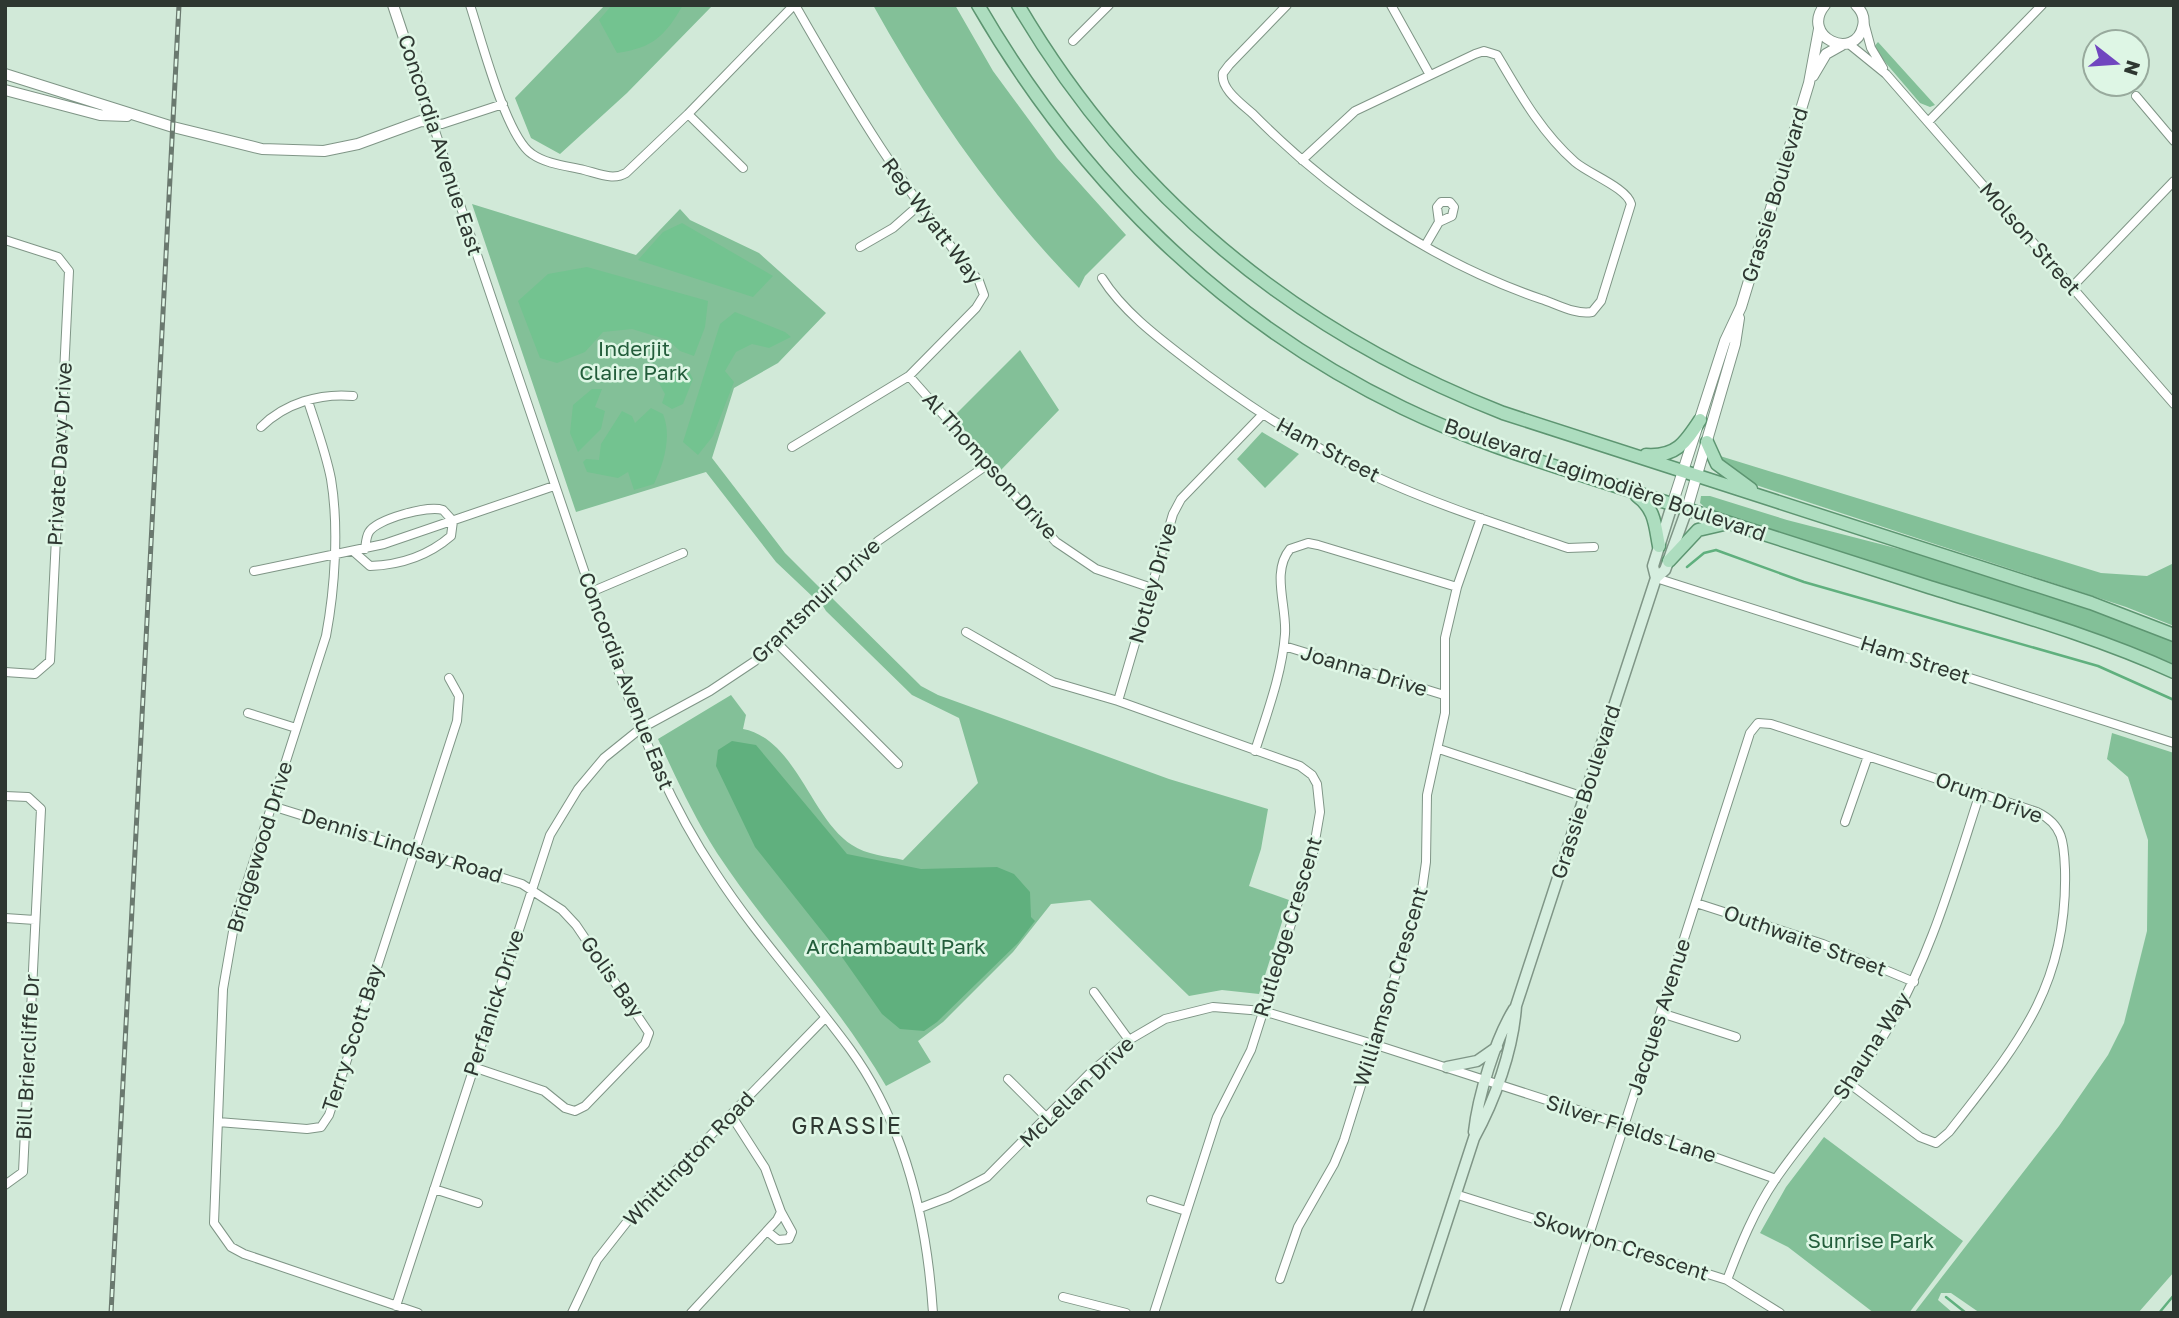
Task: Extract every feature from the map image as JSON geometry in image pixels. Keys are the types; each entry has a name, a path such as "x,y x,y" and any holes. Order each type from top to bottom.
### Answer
{"main road":[{"name":"Boulevard Lagimodière Boulevard","path":"978,5 1013,64 1072,144 1153,234 1222,295 1328,368 1404,409 1487,444 2027,618 2174,672"},
{"name":"Boulevard Lagimodière Boulevard","path":"1018,5 1040,43 1090,113 1172,205 1246,270 1306,313 1402,370 1503,414 2091,603 2174,635"},
{"path":"1626,453 1666,455 1684,444 1700,421"},
{"path":"1707,442 1714,460 1722,469 1769,500"},
{"path":"1611,485 1648,503 1653,513 1659,546"},
{"name":"Grassie Boulevard","path":"1656,578 1653,566 1672,505"},
{"name":"Grassie Boulevard","path":"1417,1313 1474,1138 1476,1112 1491,1084 1514,1027 1516,1006 1656,578 1665,570 1686,509"},
{"path":"1668,561 1702,527 1735,525"},
{"name":"Grassie Boulevard","path":"1491,1084 1504,1024 1516,1006"},
{"path":"1447,1067 1477,1062 1497,1047"}],"street":[{"name":"Concordia Avenue East","path":"393,5 554,486 640,729 668,792 713,870 851,1051 878,1095 901,1146 920,1208 930,1262 933,1313"},
{"name":"Reg Wyatt Way","path":"470,5 503,104 522,147 534,156 616,177 626,173 688,114 794,5 884,158 918,206 979,281 984,295 976,308 909,376 792,447"},
{"path":"1073,41 1109,5"},
{"path":"1287,5 1228,65 1222,80 1257,119 1302,160 1357,203 1425,246 1525,293 1580,312 1592,312 1601,301 1630,210 1628,195 1597,178 1558,146 1527,105 1497,55 1484,51 1355,111 1302,160"},
{"path":"1391,5 1430,75"},
{"path":"1813,5 1818,26 1829,41 1846,44"},
{"name":"Grassie Boulevard","path":"1686,509 1735,344 1741,307 1809,83 1818,26 1825,5"},
{"path":"1856,5 1863,19"},
{"path":"1863,19 1868,5"},
{"path":"1928,122 2042,5"},
{"name":"Grassie Boulevard","path":"1809,83 1826,54 1860,34 1863,19"},
{"name":"Molson Street","path":"1863,19 1871,48 1886,74 2174,404"},
{"name":"Molson Street","path":"1846,44 1886,74"},
{"path":"5,74 232,143 293,151 324,151 358,144 421,121 442,124 503,104"},
{"path":"5,90 100,115 141,117"},
{"path":"2138,98 2174,141"},
{"path":"688,114 743,168"},
{"path":"2073,287 2174,181"},
{"path":"860,247 893,228 918,206"},
{"path":"1425,246 1439,222"},
{"name":"Private Davy Drive","path":"5,240 58,257 69,271 50,661 35,674 5,673"},
{"name":"Ham Street","path":"1102,278 1111,293 1165,343 1263,414 1365,472 1481,518 1568,548 1594,547"},
{"name":"Grassie Boulevard","path":"1672,505 1725,341 1741,307"},
{"name":"Al Thompson Drive","path":"909,376 1036,521 1067,551 1096,569 1149,587"},
{"path":"261,427 276,412 328,394 353,396"},
{"name":"Bridgewood Drive","path":"308,401 330,475 335,509 333,600 327,636 235,920 225,977 212,1208 214,1223 225,1242 244,1254 418,1313"},
{"name":"Notley Drive","path":"1118,701 1149,587 1173,514 1181,499 1263,414"},
{"name":"Grantsmuir Drive","path":"640,729 710,691 777,643 885,535 954,491 987,465"},
{"path":"254,571 365,549 453,522 554,486"},
{"path":"353,551 370,566 390,565 436,549 451,536 453,522 443,510 426,508 375,526 367,535 365,549"},
{"name":"Williamson Crescent","path":"1280,1279 1297,1227 1334,1164 1344,1140 1422,890 1426,862 1427,795 1446,713 1445,638 1457,587 1481,518"},
{"path":"1255,751 1277,681 1284,646 1285,615 1280,573 1285,555 1298,544 1318,545 1457,587"},
{"path":"592,593 682,553"},
{"name":"Ham Street","path":"1656,578 2174,743"},
{"name":"Rutledge Crescent","path":"966,632 1053,682 1118,701 1300,766 1312,775 1317,784 1320,812 1312,858 1244,1066 1217,1117 1154,1313"},
{"path":"777,643 898,764"},
{"name":"Joanna Drive","path":"1284,646 1444,695"},
{"path":"415,849 457,721 459,696 449,678"},
{"path":"248,713 296,728"},
{"name":"Orum Drive","path":"1758,723 1771,724 2048,817 2061,833 2065,894 2063,932 2043,996 2014,1049 1949,1132 1936,1143 1920,1137 1850,1084"},
{"name":"Jacques Avenue","path":"1564,1313 1750,733 1758,723"},
{"name":"Perfanick Drive","path":"396,1306 550,835 571,800 604,758 640,729"},
{"path":"1439,749 1584,797"},
{"path":"1845,822 1867,756"},
{"name":"Shauna Way","path":"1727,1280 1745,1236 1776,1179 1850,1084 1884,1035 1914,982 1935,930 1980,793"},
{"path":"5,796 28,797 41,809 35,920 5,918"},
{"name":"Dennis Lindsay Road","path":"272,806 415,849 522,884 531,890"},
{"name":"Terry Scott Bay","path":"218,1122 307,1129 321,1127 329,1115 415,849"},
{"name":"Golis Bay","path":"473,1067 532,1086 555,1098 565,1108 575,1111 585,1106 645,1044 649,1033 576,925 562,910 531,890"},
{"name":"Outhwaite Street","path":"1696,902 1823,944 1914,982"},
{"name":"Bill Briercliffe Dr","path":"5,1185 23,1172 35,920"},
{"path":"1094,992 1129,1040"},
{"name":"McLellan Drive","path":"920,1208 949,1197 987,1177 1101,1063 1129,1040 1165,1019 1196,1010 1231,1007 1263,1011 1447,1067 1491,1084"},
{"path":"1661,1013 1735,1037"},
{"name":"Whittington Road","path":"572,1313 597,1260 631,1218 825,1018"},
{"path":"1008,1079 1047,1118"},
{"name":"Silver Fields Lane","path":"1491,1084 1624,1125 1776,1179"},
{"path":"731,1115 765,1168 781,1212 792,1232 789,1238 778,1240 767,1231"},
{"path":"434,1189 478,1203"},
{"name":"Skowron Crescent","path":"1455,1194 1589,1234 1727,1280 1780,1313"},
{"path":"1151,1200 1186,1212"},
{"path":"691,1313 767,1231 781,1212"},
{"path":"1063,1297 1126,1313"}],"green space":[{"path":"605,5 713,5 627,93 560,154 531,138 515,98"},
{"path":"873,5 955,5 993,71 1057,158 1126,235 1085,276 1079,288 1020,223 967,154 918,81"},
{"path":"1878,42 1935,105 1930,107 1920,103 1873,48"},
{"name":"Inderjit Claire Park","path":"472,204 636,255 680,209 690,220 759,253 826,313 778,363 734,388 712,458 785,553 822,590 814,598 776,562 706,472 576,512"},
{"path":"1020,350 1059,410 1000,471 953,417"},
{"path":"1262,432 1299,454 1265,488 1237,459"},
{"path":"1720,456 2101,573 2147,576 2174,563 2174,626 2126,607 1750,483 1718,459"},
{"path":"1701,496 1710,496 1787,520 1915,553 2106,615 2174,642 2174,664 2125,645 1708,510 1700,503"},
{"name":"Archambault Park","path":"832,598 921,686 938,695 1169,779 1268,809 1261,849 1249,886 1289,900 1259,994 1222,990 1189,996 1090,900 1051,904 1013,952 943,1022 918,1041 931,1062 886,1086 847,1026 717,853 658,739 731,695 746,715 743,729 761,736 777,748 838,833 864,851 903,860 978,783 959,718 912,695 826,611 823,606"},
{"path":"2112,733 2174,753 2174,1272 2138,1313 1980,1313 1951,1293 1941,1293 1938,1300 1953,1313 1914,1313 2059,1126 2108,1055 2124,1023 2147,931 2148,840 2128,777 2107,759"},
{"name":"Sunrise Park","path":"1824,1137 1963,1241 1909,1313 1874,1313 1788,1247 1760,1233 1786,1187"}],"shaded area":[{"path":"612,5 683,5 657,39 640,48 617,53 599,20"},
{"path":"682,223 773,276 753,297 638,260 663,232"},
{"path":"587,267 708,301 705,327 694,356 680,351 668,340 632,329 603,332 585,352 557,363 540,358 518,301 548,274"},
{"path":"735,312 785,332 791,337 769,348 752,344 736,352 725,371 734,382 713,436 698,455 683,442 720,324"},
{"path":"687,367 693,379 683,404 672,409 662,403 665,394 655,376 676,375"},
{"path":"592,389 602,389 595,407 605,411 601,429 578,452 570,433 573,405"},
{"path":"651,408 663,414 667,431 664,458 654,484 634,490 628,472 618,478 587,472 583,462 586,459 599,460 601,444 622,411 632,416 635,423"},
{"path":"732,741 756,745 847,854 921,869 997,867 1014,874 1030,892 1031,917 1035,921 1018,943 937,1022 924,1031 900,1029 882,1014 837,950 755,847 716,766 718,750"}],"waterway":[{"path":"1687,567 1704,553 1716,550 1804,582 2098,666 2174,700"},
{"path":"2159,1313 2174,1295"},
{"path":"1946,1297 1966,1313"}],"railway":[{"path":"111,1313 179,5"}],"district":[{"name":"GRASSIE","path":"847,1126"}]}
